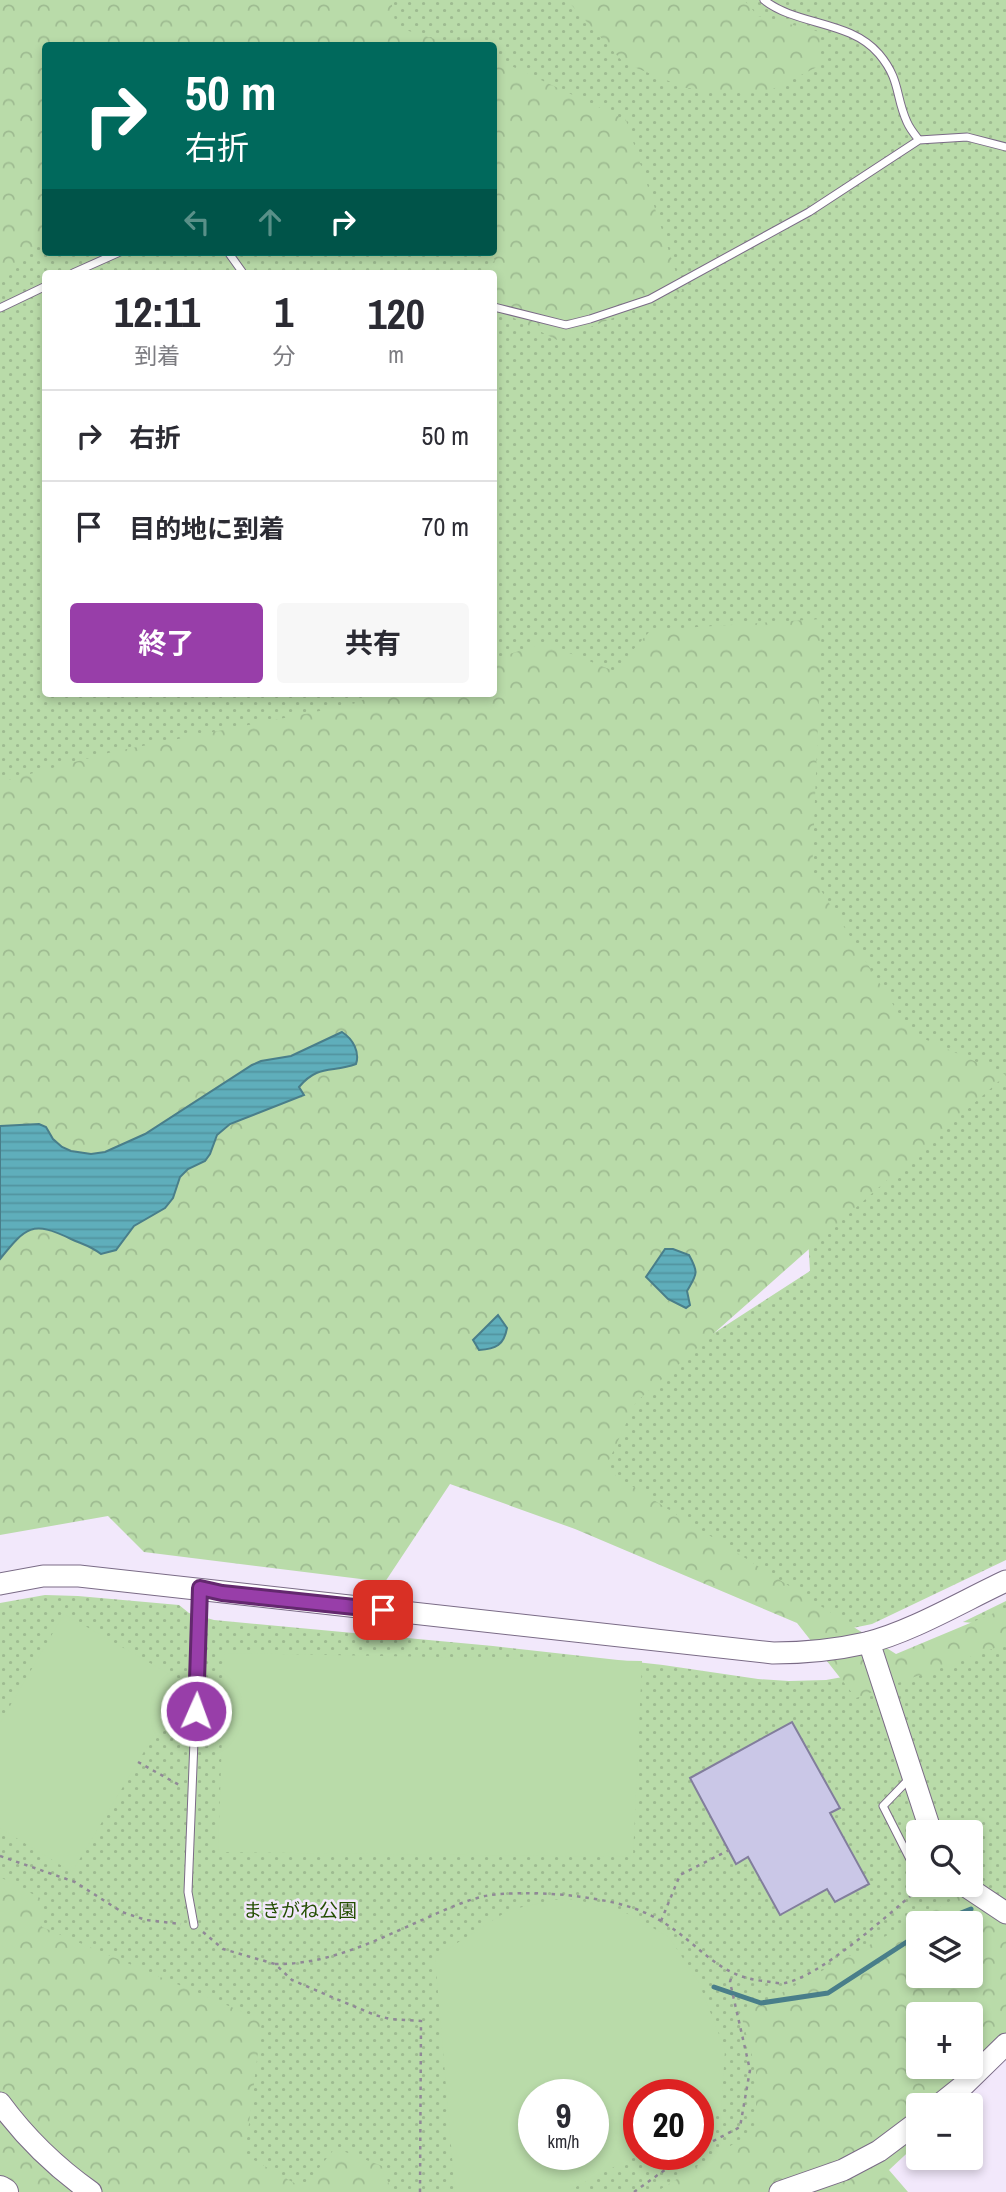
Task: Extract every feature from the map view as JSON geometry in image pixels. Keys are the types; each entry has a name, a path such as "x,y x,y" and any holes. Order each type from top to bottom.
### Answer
{"highway":[{"path":"0,2189 5,2192"}],"street":[{"path":"0,1584 43,1576 79,1576 200,1595 754,1665 814,1666 837,1663 871,1648 1006,1581"},
{"path":"0,1597 37,1590 71,1589 200,1595"},
{"path":"871,1648 909,1640 1006,1595"},
{"path":"871,1648 928,1820"},
{"path":"982,1897 1006,1913"},
{"path":"954,2093 1006,2044"},
{"path":"0,2103 25,2133 72,2179 91,2192"},
{"path":"780,2192 843,2170 879,2151 906,2131"}],"lane":[{"path":"764,0 771,6 804,19 844,30 877,51 890,68 898,86 907,122 919,140"},
{"path":"497,308 566,324 590,319 650,299 809,212 919,140 936,141 967,136 1006,147"},
{"path":"80,270 111,256"},
{"path":"0,308 42,288"},
{"path":"194,1925 188,1892 200,1595"},
{"path":"906,1851 883,1806 912,1776"}],"path":[{"path":"138,1762 193,1793"},
{"path":"661,1921 680,1875 729,1850"},
{"path":"0,1856 75,1882 122,1912 146,1920 194,1925 223,1949 275,1964 326,1958 490,1895 553,1894 615,1901 661,1921 732,1974 753,1980 785,1983 814,1971 873,1928 909,1897"},
{"path":"275,1964 292,1980 375,2015 421,2021 420,2192"},
{"path":"714,2140 740,2127 750,2070 730,1982 732,1974"},
{"path":"634,2192 665,2170"}],"green space":[{"path":"0,0 391,0 396,27 444,42 42,42 42,240 21,256 0,285"},
{"path":"188,0 1006,0 1006,1560 872,1624 819,1635 579,1462 626,1390 810,1271 785,845 0,957 0,186 42,158 42,256 497,256 497,42 179,42"},
{"path":"567,0 744,0 758,16 820,32 819,66 763,94 686,88 624,63"},
{"path":"497,59 626,120 682,291 557,340 497,310 497,270 486,270 495,260 491,256 497,256"},
{"path":"822,619 812,876 911,1033 1006,1075 636,1402 605,1469 896,1654 1006,1608 1006,1644 856,1698 797,1623 575,1529 450,1484 385,1582 144,1552 108,1516 0,1535 0,782 112,752 340,707 372,697 497,697 497,658 544,643 614,671 651,630"},
{"name":"まきがね公園","path":"45,1595 179,1605 189,1613 214,1620 493,1646 789,1681 826,1680 854,1675 973,1623 963,1622 1006,1601 1006,2018 983,2015 983,2002 906,2002 906,2077 750,2192 190,2192 0,1988 0,1603"},
{"path":"64,1614 185,1683 72,1872 0,1828 0,1723"},
{"path":"225,1653 642,1661 633,1857 218,1852"},
{"path":"0,1877 44,1900 42,1927 262,2020 245,2155 303,2188 335,2148 382,2166 392,2192 0,2192"},
{"path":"958,1897 970,1897 1006,1925 1006,2059 971,2093 906,2093 906,2154 889,2170 908,2192 656,2192 691,2170 714,2170 714,2156 756,2130 756,2070 741,2015 906,1925 906,1988 983,1988 983,1911 932,1911"},
{"path":"564,1898 617,1908 669,1937 699,1983 725,2050 721,2110 714,2114 714,2079 623,2079 623,2162 609,2170 609,2079 518,2079 518,2170 608,2170 566,2192 455,2192 435,1957 509,1910"}],"water":[{"path":"342,1032 355,1046 356,1064 319,1072 299,1087 304,1095 230,1124 217,1135 205,1161 188,1169 180,1177 173,1198 165,1208 134,1226 116,1250 101,1254 58,1233 38,1229 24,1234 0,1259 0,1126 39,1124 46,1127 62,1147 71,1151 91,1154 105,1152 145,1134 252,1065 291,1056"},
{"path":"665,1249 689,1255 694,1266 695,1277 687,1291 690,1305 686,1308 668,1299 646,1277"},
{"path":"498,1315 507,1328 504,1338 495,1347 479,1350 473,1340"}],"building":[{"path":"792,1722 840,1808 830,1813 869,1884 835,1902 827,1889 780,1915 748,1857 736,1864 690,1778"}],"waterway":[{"path":"966,1911 971,1909"},
{"path":"714,1987 761,2003 828,1993 906,1942"}],"route":[{"path":"196,1711 200,1588 222,1593 383,1610"}]}
